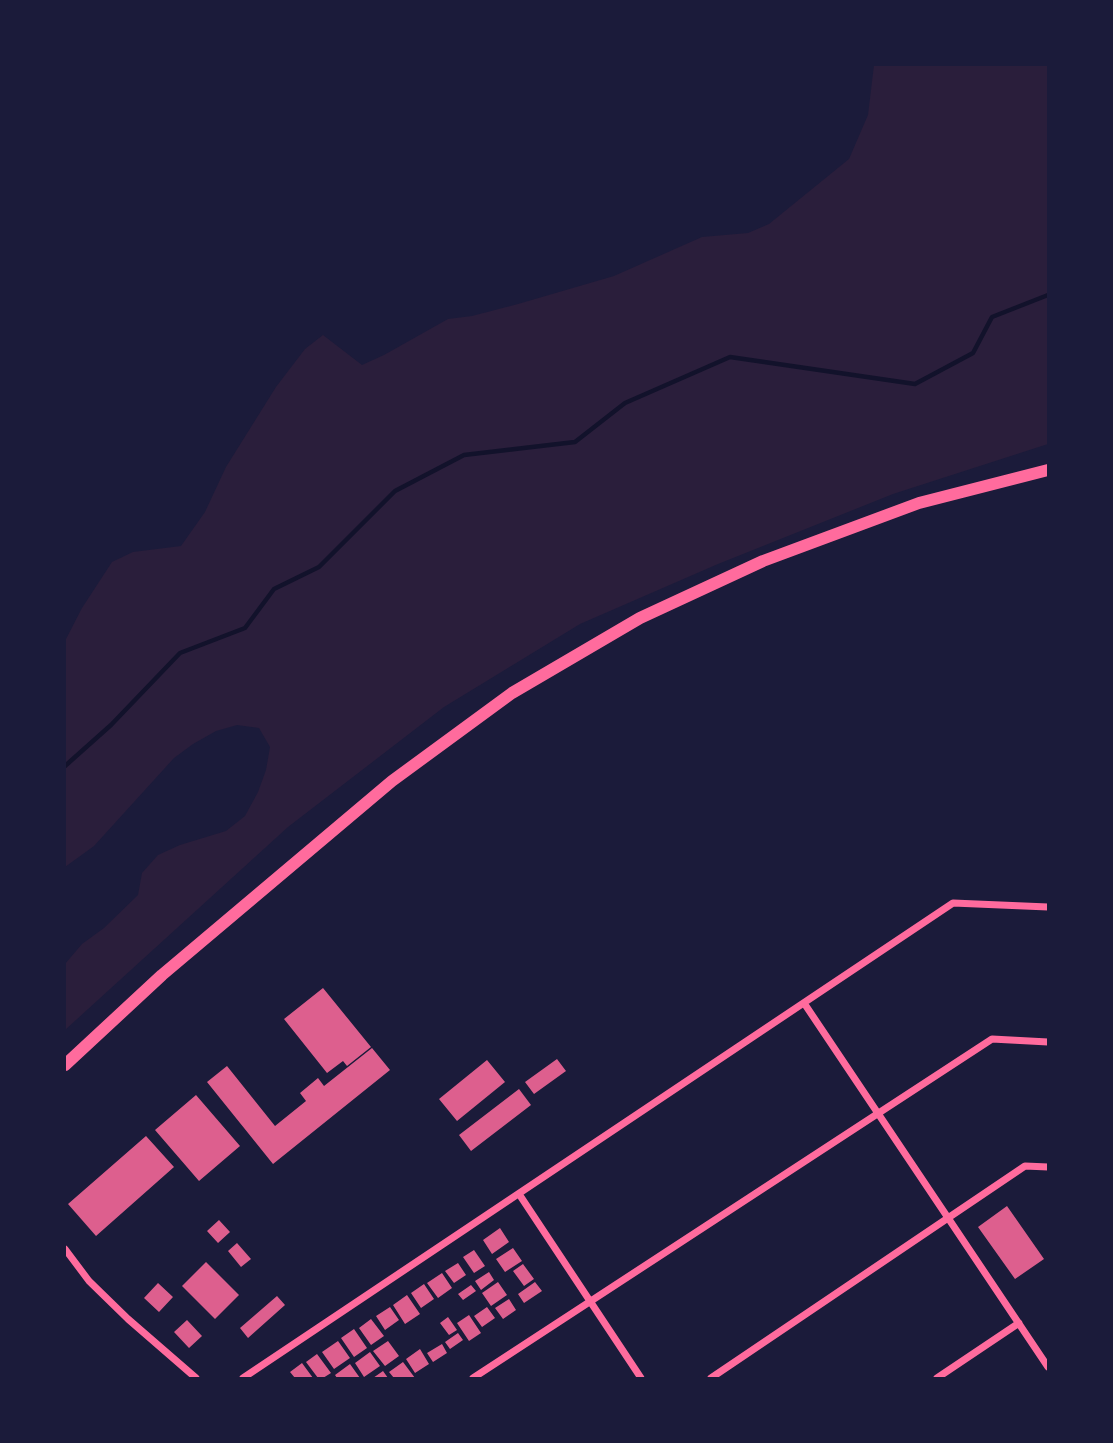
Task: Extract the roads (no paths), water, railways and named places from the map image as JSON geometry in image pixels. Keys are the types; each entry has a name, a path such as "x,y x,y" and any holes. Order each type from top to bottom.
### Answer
{"highway":[{"path":"65,1065 162,975 392,781 512,693 640,618 762,561 919,503 1047,470"}],"street":[{"path":"243,1378 953,903 1048,908"},
{"path":"804,1003 1048,1367"},
{"path":"473,1378 992,1040 1048,1042"},
{"path":"711,1378 1025,1166 1048,1167"},
{"path":"519,1194 641,1378"},
{"path":"65,1249 89,1281 128,1320 196,1378"},
{"path":"937,1378 1019,1323"}],"waterway":[{"path":"65,766 111,725 180,653 245,628 274,589 319,567 395,491 464,455 575,442 625,403 730,357 915,384 973,353 992,317 1048,295"}]}
